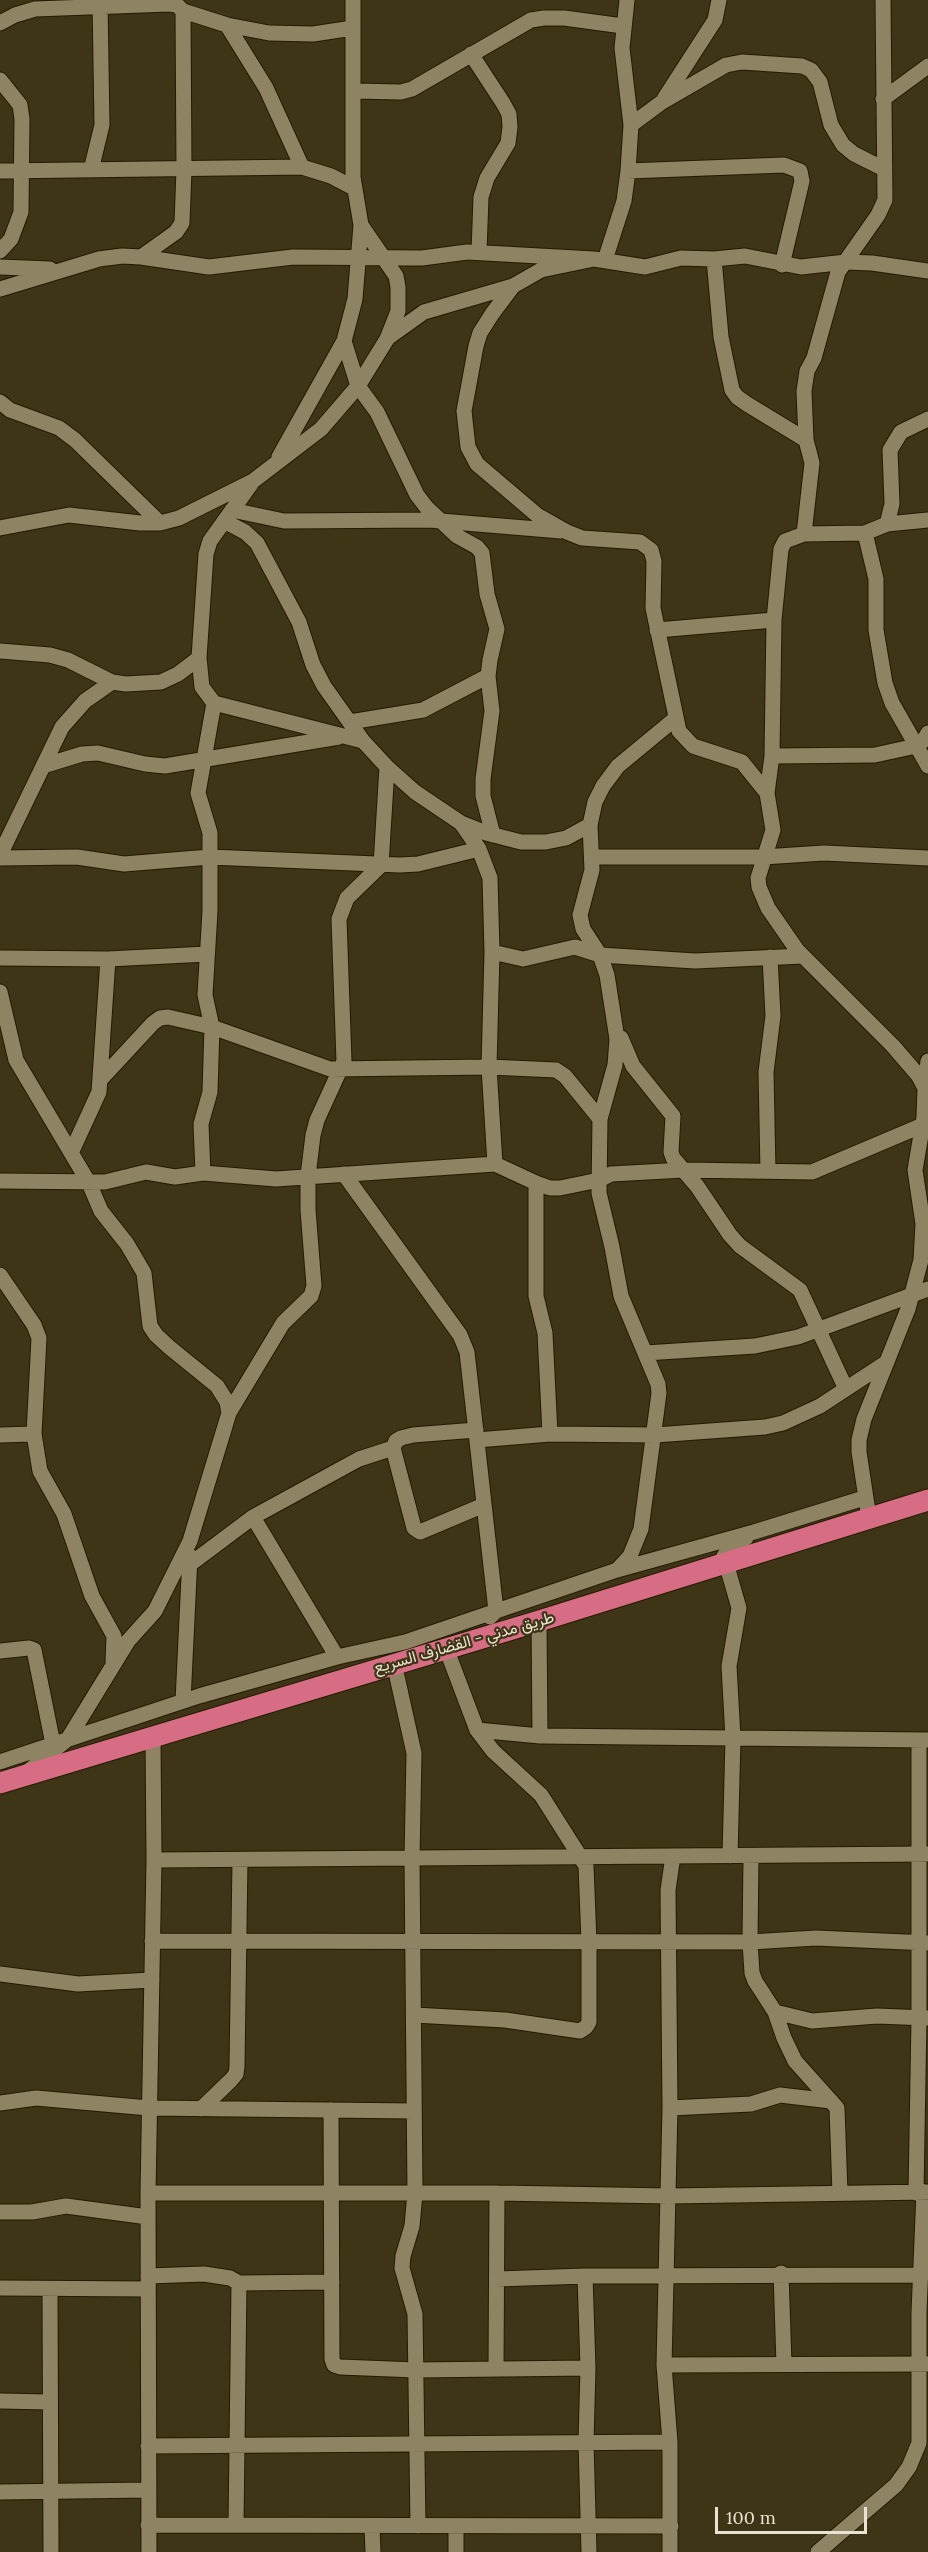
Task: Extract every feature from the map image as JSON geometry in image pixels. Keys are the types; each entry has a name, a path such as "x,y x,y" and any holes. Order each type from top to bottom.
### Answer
{"highway":[{"name":"طريق مدني - القضارف السريع","path":"0,1782 539,1621 724,1562 866,1508 928,1500"}],"street":[{"path":"276,462 344,341 355,299 361,225 354,188 353,0"},
{"path":"600,259 624,201 628,171 632,124 622,65 623,26 627,0"},
{"path":"662,102 719,6 729,0"},
{"path":"804,534 812,463 806,440 804,391 807,371 814,358 835,281 878,215 885,200 883,0"},
{"path":"0,23 15,15 49,4 99,3 177,5 183,11 227,25 291,34 313,34 353,28"},
{"path":"91,170 102,125 99,3"},
{"path":"141,256 176,232 182,223 183,11"},
{"path":"354,91 401,92 412,89 531,20 544,18 623,26"},
{"path":"227,25 266,88 302,167"},
{"path":"471,54 503,103 510,127 508,143 487,178 481,197 479,252"},
{"path":"632,124 662,102 726,65 742,62 802,66 811,70 820,82 831,124 843,145 854,154 884,170"},
{"path":"884,99 917,72 928,66"},
{"path":"0,80 20,105 21,171 21,212 11,239 0,250"},
{"path":"628,171 784,165 800,171 802,181 782,265"},
{"path":"0,171 302,167 331,176 354,188"},
{"path":"0,528 69,515 140,523 160,523 179,518 253,481 321,429 358,386 387,339 398,311 396,276 361,225"},
{"path":"0,289 99,259 141,256 209,267 293,257 358,256 386,259 479,252 600,259 645,267 681,258 714,259 745,256 801,267 846,262 899,265 928,271"},
{"path":"387,339 424,312 513,286 541,270 600,259"},
{"path":"714,259 721,337 732,390 747,404 806,440"},
{"path":"0,267 59,270"},
{"path":"513,286 480,333 466,393 465,432 468,447 477,464 537,515 567,532 582,538 640,542 651,550 654,561 653,608 679,731 693,746 742,762 767,793"},
{"path":"344,341 358,386 377,412 417,495 427,508 444,521 457,536 477,547 482,553 487,594 498,629 491,650 488,676 492,711 483,779 483,796 493,835"},
{"path":"0,402 10,410 59,428 75,440 160,523"},
{"path":"887,524 892,504 890,450 901,432 928,419"},
{"path":"253,481 210,541 206,554 199,658 202,687 214,704 347,729"},
{"path":"228,516 284,521 444,521 567,532"},
{"path":"228,516 256,543 299,622 313,665 347,729 363,741 415,792 461,823 521,842 546,842 566,838 590,825"},
{"path":"926,1091 918,1075 893,1046 803,956 768,908 759,887 758,878 773,830 767,793 772,756 774,620 781,549 785,540 804,534 865,533 887,524 928,520"},
{"path":"865,533 876,579 875,609 880,665 892,703 928,766"},
{"path":"657,630 774,620"},
{"path":"0,651 68,660 112,682 126,684 161,682 178,674 199,658"},
{"path":"44,766 90,754 165,766 204,760 423,710 488,676"},
{"path":"112,682 73,713 62,727 0,856 77,857 124,864 210,857 381,865 418,864 479,849"},
{"path":"203,1173 201,1124 210,1092 212,1027 205,995 210,911 210,857 209,825 198,793 214,704"},
{"path":"617,1570 630,1556 641,1530 659,1393 621,1296 601,1203 600,1119 617,1052 607,975 600,955 583,929 580,915 592,870 590,825 595,802 603,786 618,766 676,718"},
{"path":"772,756 863,756 916,746 924,740 928,733"},
{"path":"22,1776 68,1739 128,1641 155,1611 190,1541 229,1413 283,1323 311,1296 314,1286 308,1229 308,1176 317,1120 342,1070 344,1051 339,919 347,898 381,865 387,767"},
{"path":"461,823 479,849 490,878 492,952 489,1067 495,1164"},
{"path":"592,857 763,857 847,853 928,858"},
{"path":"492,952 523,959 575,947 600,955 695,961 803,956"},
{"path":"0,958 108,959 207,954"},
{"path":"768,1171 766,1072 773,1016 770,957"},
{"path":"71,1153 95,1102 102,1078 108,959"},
{"path":"0,992 5,1041 89,1183 101,1211 127,1244 144,1273 150,1326 156,1335 217,1386 227,1402 229,1413"},
{"path":"102,1078 160,1018 168,1017 212,1027 320,1066 342,1070 489,1067 556,1070 565,1076 600,1119"},
{"path":"615,1028 633,1066 674,1116 671,1152 740,1246 800,1290 846,1389"},
{"path":"0,1762 183,1701 338,1657 405,1642 617,1570 754,1532 866,1508 859,1440 864,1419 912,1294 924,1242 915,1170 923,1125 928,1061"},
{"path":"0,1181 89,1183 105,1182 146,1172 175,1177 203,1173 261,1179 495,1164 536,1183 550,1188 560,1188 599,1180 611,1174 684,1170 812,1172 923,1125"},
{"path":"344,1174 460,1335 469,1364 496,1611"},
{"path":"536,1183 536,1296 545,1333 550,1434"},
{"path":"0,1275 34,1325 39,1338 34,1434 40,1471 64,1514 92,1596 114,1636 113,1665"},
{"path":"645,1353 755,1346 820,1330 928,1289"},
{"path":"484,1505 420,1532 414,1528 393,1448 396,1441 413,1435 655,1435 765,1427 783,1423 819,1407 887,1362"},
{"path":"0,1435 34,1434"},
{"path":"189,1565 253,1517 359,1459 393,1448"},
{"path":"253,1517 338,1657"},
{"path":"730,1856 733,1738 729,1666 739,1608 724,1562 726,1552 754,1532"},
{"path":"183,1701 190,1541"},
{"path":"414,2014 505,2020 580,2031 589,2022 588,1872 541,1795 493,1751 477,1730 454,1645 496,1611"},
{"path":"539,1621 540,1736"},
{"path":"0,1651 29,1648 33,1650 53,1744"},
{"path":"394,1663 414,1753 412,1942 415,2193 412,2226 403,2256 402,2268 415,2314 418,2526"},
{"path":"477,1730 540,1736 924,1740 923,2192 919,2312 924,2364 923,2443 896,2485 818,2552"},
{"path":"148,2552 148,2193 154,1860 153,1737"},
{"path":"154,1860 923,1854"},
{"path":"670,2552 670,2442 664,2366 668,2274 670,2108 668,1883 673,1856"},
{"path":"751,1856 750,1942 755,1981 775,2012 795,2061 838,2111 840,2193"},
{"path":"201,2109 236,2074 240,1860"},
{"path":"152,1941 750,1942 816,1938 924,1943"},
{"path":"0,1974 78,1984 152,1980"},
{"path":"775,2012 812,2021 877,2016 924,2018"},
{"path":"670,2108 751,2104 780,2095 831,2101"},
{"path":"0,2103 36,2098 149,2108 414,2111"},
{"path":"331,2110 330,2193 332,2360 334,2365 416,2370 588,2368"},
{"path":"148,2193 496,2193 669,2196 923,2192"},
{"path":"496,2193 496,2369"},
{"path":"0,2212 32,2212 66,2206 148,2217"},
{"path":"497,2278 781,2273 922,2275"},
{"path":"781,2273 784,2364"},
{"path":"0,2288 50,2289 148,2283 204,2274 230,2278 239,2283 332,2282"},
{"path":"585,2276 589,2552"},
{"path":"236,2525 239,2283"},
{"path":"50,2289 51,2552"},
{"path":"664,2366 924,2364"},
{"path":"0,2401 49,2402"},
{"path":"148,2446 670,2442"},
{"path":"0,2492 148,2490"},
{"path":"148,2525 671,2526"},
{"path":"372,2526 373,2552"},
{"path":"456,2526 456,2552"}]}
